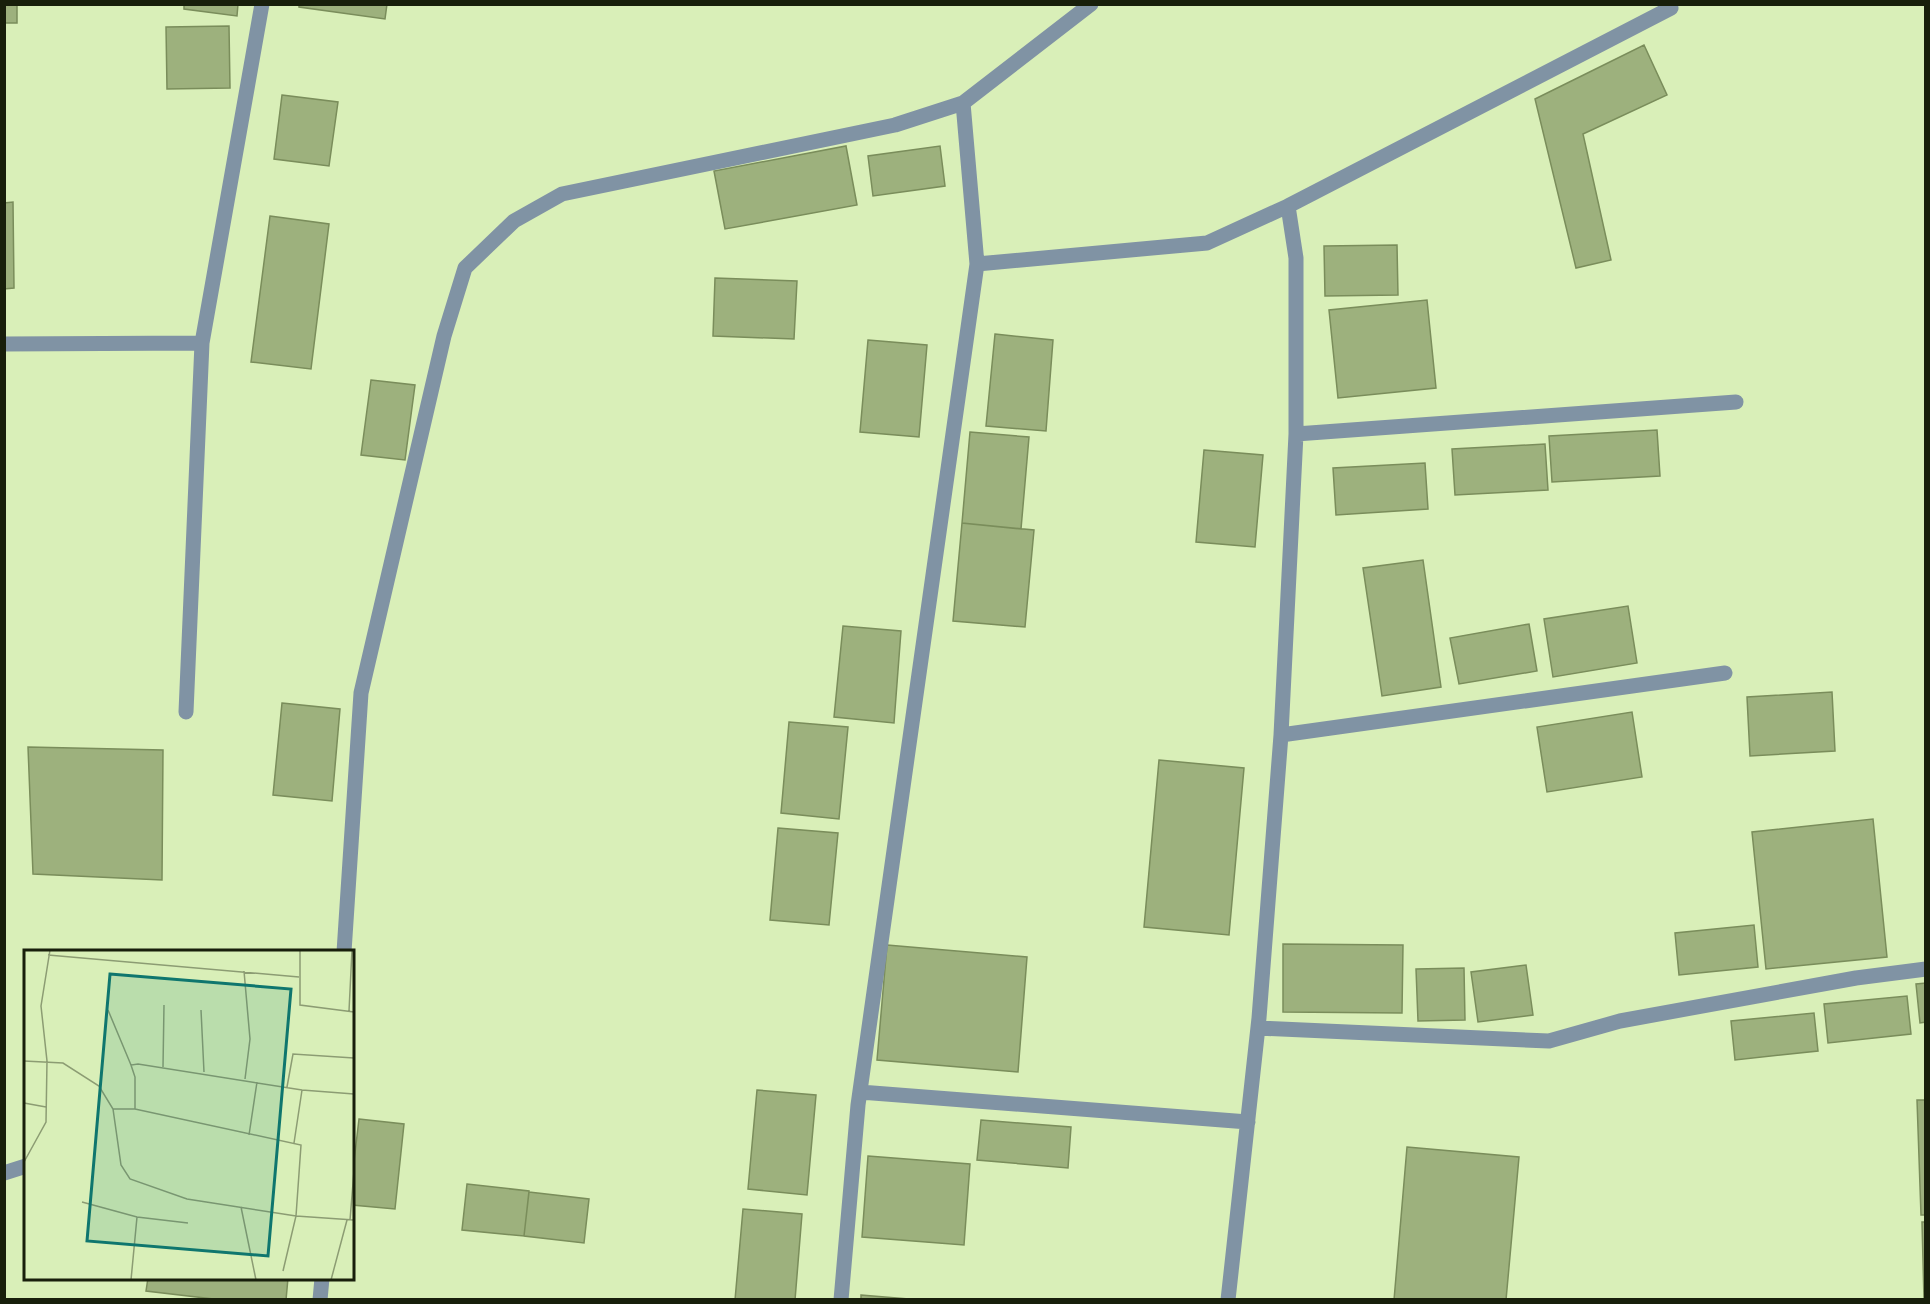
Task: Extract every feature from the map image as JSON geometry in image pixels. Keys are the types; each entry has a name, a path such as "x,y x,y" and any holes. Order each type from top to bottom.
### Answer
{"street":[{"path":"186,712 202,343 262,4"},
{"path":"344,950 361,693 444,336 465,268 514,221 562,194 895,125 963,102 1091,4"},
{"path":"977,264 1207,243 1288,207 1671,8"},
{"path":"841,1299 860,1092 977,264 963,102"},
{"path":"1228,1299 1258,1028 1281,735 1296,434 1296,258 1288,207"},
{"path":"4,344 202,343"},
{"path":"1296,434 1736,402"},
{"path":"1281,735 1725,673"},
{"path":"1258,1028 1549,1041 1620,1021 1856,978 1926,969"},
{"path":"860,1092 1248,1122"},
{"path":"4,1173 24,1167"},
{"path":"320,1299 322,1280"}],"building":[{"path":"4,4 17,4 17,23 4,23"},
{"path":"184,4 238,4 237,16 184,9"},
{"path":"299,4 387,4 385,19 299,7"},
{"path":"229,26 230,88 167,89 166,27"},
{"path":"1644,45 1667,95 1583,134 1611,260 1576,268 1535,99"},
{"path":"282,95 338,102 329,166 274,159"},
{"path":"846,146 857,205 725,229 714,171"},
{"path":"940,146 945,186 873,196 868,156"},
{"path":"13,202 14,288 4,289 4,203"},
{"path":"270,216 329,224 311,369 251,362"},
{"path":"1397,245 1398,295 1325,296 1324,246"},
{"path":"715,278 797,281 794,339 713,336"},
{"path":"1427,300 1436,388 1338,398 1329,310"},
{"path":"995,334 1053,340 1046,431 986,426"},
{"path":"868,340 927,345 919,437 860,432"},
{"path":"371,380 415,385 405,460 361,455"},
{"path":"1657,430 1660,476 1552,482 1549,436"},
{"path":"970,432 1029,437 1021,529 962,523"},
{"path":"1545,444 1548,490 1455,495 1452,449"},
{"path":"1204,450 1263,455 1255,547 1196,542"},
{"path":"1425,463 1428,509 1336,515 1333,468"},
{"path":"962,523 1034,530 1025,627 953,621"},
{"path":"1423,560 1441,687 1382,696 1363,568"},
{"path":"1628,606 1637,663 1553,677 1544,619"},
{"path":"1529,624 1537,671 1459,684 1450,638"},
{"path":"843,626 901,631 894,723 834,717"},
{"path":"1832,692 1835,751 1750,756 1747,697"},
{"path":"282,703 340,709 332,801 273,795"},
{"path":"1632,712 1642,777 1547,792 1537,727"},
{"path":"789,722 848,727 839,819 781,813"},
{"path":"28,747 163,750 162,880 33,874"},
{"path":"1159,760 1244,768 1229,935 1144,927"},
{"path":"1873,819 1887,957 1766,969 1752,832"},
{"path":"778,828 838,833 829,925 770,920"},
{"path":"1754,925 1758,967 1679,975 1675,933"},
{"path":"1283,944 1403,945 1402,1013 1283,1012"},
{"path":"887,945 1027,957 1018,1072 877,1060"},
{"path":"1526,965 1533,1015 1478,1022 1471,972"},
{"path":"1464,968 1465,1020 1418,1021 1416,969"},
{"path":"1926,983 1926,1022 1920,1023 1916,984"},
{"path":"1907,996 1911,1034 1828,1043 1824,1004"},
{"path":"1814,1013 1818,1051 1735,1060 1731,1021"},
{"path":"757,1090 816,1095 807,1195 748,1189"},
{"path":"1917,1100 1926,1100 1926,1215 1921,1215"},
{"path":"359,1119 404,1124 395,1209 354,1205 354,1161"},
{"path":"981,1120 1071,1127 1068,1168 977,1160"},
{"path":"1407,1147 1519,1157 1506,1300 1394,1300"},
{"path":"868,1156 970,1164 964,1245 862,1237"},
{"path":"467,1184 529,1191 524,1236 462,1230"},
{"path":"529,1192 589,1199 584,1243 524,1236"},
{"path":"743,1209 802,1214 795,1300 735,1300"},
{"path":"1922,1222 1926,1222 1926,1300 1924,1300"},
{"path":"148,1280 288,1280 286,1300 222,1300 146,1291"},
{"path":"861,1295 921,1300 861,1300"}]}
